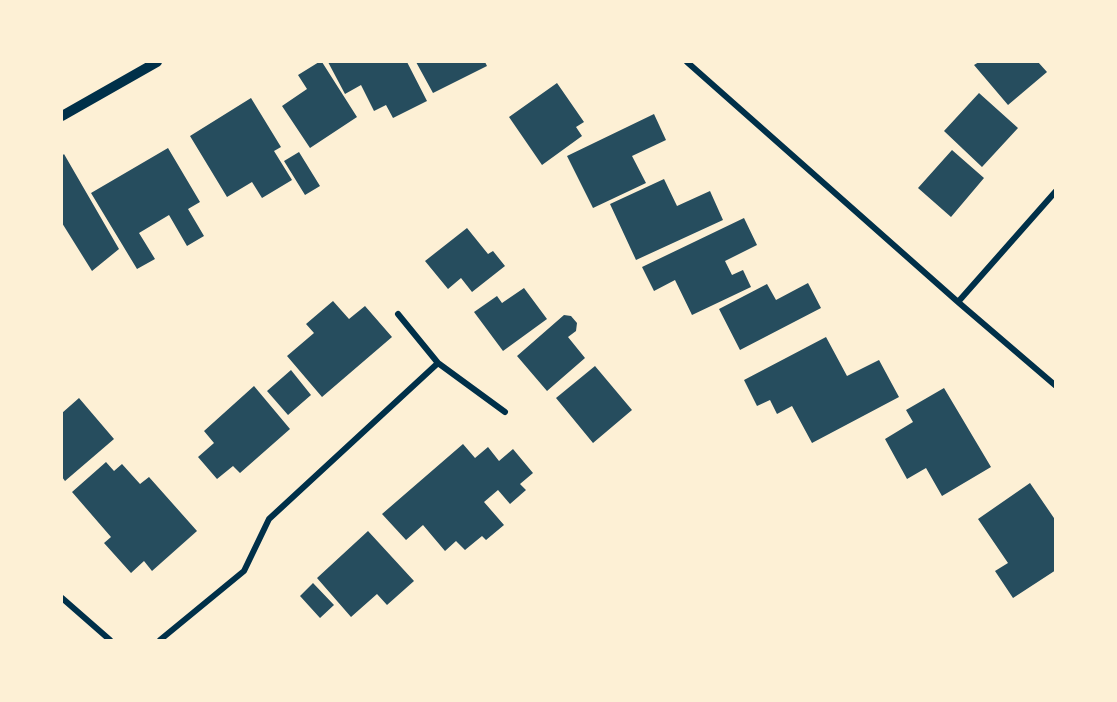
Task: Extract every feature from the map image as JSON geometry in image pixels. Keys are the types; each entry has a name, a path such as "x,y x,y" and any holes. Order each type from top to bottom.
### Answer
{"street":[{"path":"62,116 158,62"},
{"path":"687,62 958,303 1056,386"},
{"path":"958,303 1056,192"},
{"path":"399,315 438,363 505,412"},
{"path":"160,640 244,571 269,519 438,363"},
{"path":"62,598 110,640"}],"building":[{"path":"322,62 357,117 310,148 282,106 307,89 298,75"},
{"path":"328,62 407,62 427,101 393,118 386,105 374,111 361,85 345,94"},
{"path":"416,62 485,62 487,66 433,93"},
{"path":"979,62 1038,62 1047,72 1008,105 974,65"},
{"path":"557,83 584,122 576,127 582,136 542,165 509,117"},
{"path":"979,93 1018,128 982,167 944,131"},
{"path":"251,98 281,147 274,151 292,180 262,198 252,182 227,197 190,136"},
{"path":"654,114 666,140 632,156 646,183 593,208 567,156"},
{"path":"168,148 200,202 188,209 204,236 187,246 169,215 139,233 155,259 137,269 91,193"},
{"path":"952,150 984,178 951,217 918,188"},
{"path":"299,152 320,186 305,195 284,161"},
{"path":"64,154 119,249 92,271 62,223 62,156"},
{"path":"664,179 677,206 710,191 723,220 636,260 610,204"},
{"path":"744,218 757,245 725,261 732,275 743,270 751,287 692,315 675,280 654,291 642,267"},
{"path":"467,228 488,254 493,251 505,266 472,292 461,278 448,289 425,261"},
{"path":"808,283 821,308 740,350 719,309 767,284 776,300"},
{"path":"524,288 547,319 503,351 474,312 497,296 502,303"},
{"path":"333,301 349,319 365,306 392,337 322,397 287,356 314,333 306,324"},
{"path":"564,315 571,316 577,323 576,331 568,337 585,358 547,391 517,356"},
{"path":"826,337 847,376 879,360 899,397 812,443 792,406 777,414 770,400 757,406 744,380"},
{"path":"595,366 632,410 593,443 556,398"},
{"path":"291,370 311,395 288,415 267,391"},
{"path":"254,386 290,429 240,473 233,466 217,479 198,457 214,443 204,431"},
{"path":"944,388 991,467 942,496 926,468 907,479 885,439 913,422 906,410"},
{"path":"79,398 114,439 65,481 62,477 62,413"},
{"path":"463,444 475,458 488,447 499,461 513,449 533,473 520,484 526,490 510,504 498,490 484,502 504,525 486,540 482,536 465,550 456,541 445,551 423,525 406,540 382,514"},
{"path":"106,462 114,471 122,464 140,484 149,477 197,531 152,571 144,561 131,573 104,543 111,537 72,492"},
{"path":"1030,483 1056,521 1056,570 1013,598 995,571 1008,563 978,519"},
{"path":"368,531 414,581 387,605 377,594 351,617 317,578"},
{"path":"313,583 334,605 320,618 300,596"}]}
